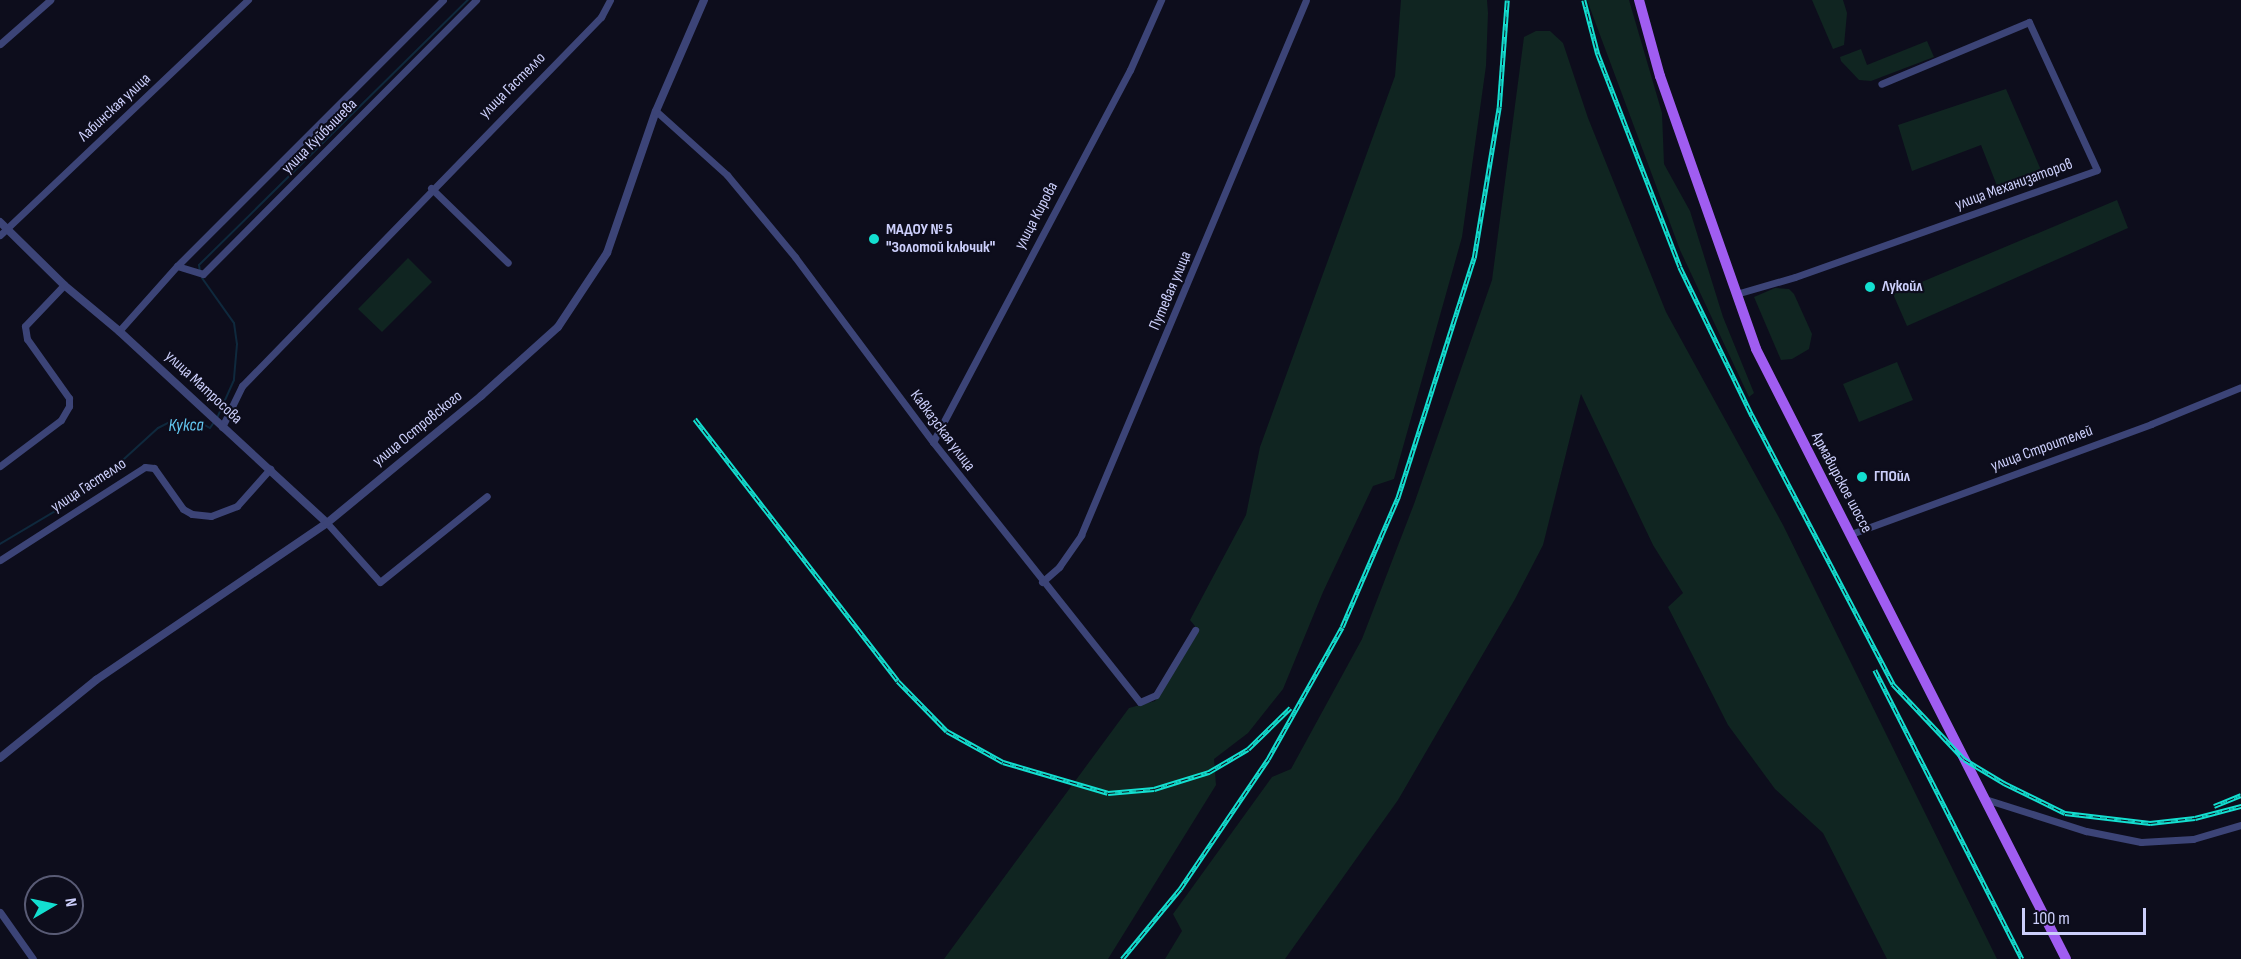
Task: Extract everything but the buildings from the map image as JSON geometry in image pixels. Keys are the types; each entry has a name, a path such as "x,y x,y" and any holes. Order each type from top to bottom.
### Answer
{"main road":[{"name":"Армавирское шоссе","path":"1639,0 1660,76 1736,294 1770,378 2066,959"}],"street":[{"path":"0,44 50,0"},
{"name":"Лабинская улица","path":"4,232 248,0"},
{"name":"улица Куйбышева","path":"119,331 177,266 442,0"},
{"name":"улица Куйбышева","path":"177,266 203,274 476,0"},
{"name":"улица Гастелло","path":"220,425 242,386 432,188 601,17 610,0"},
{"name":"улица Островского","path":"0,758 96,680 327,523 473,403 558,327 607,253 656,111 704,0"},
{"name":"улица Кирова","path":"933,442 1130,70 1161,0"},
{"name":"Путевая улица","path":"1042,582 1081,535 1306,0"},
{"name":"улица Механизаторов","path":"1736,294 1795,277 2097,170 2029,22 1881,84"},
{"name":"Кавказская улица","path":"656,111 728,175 795,257 933,442 1042,582 1140,702 1156,694 1195,630"},
{"path":"432,188 508,263"},
{"name":"улица Матросова","path":"0,222 4,232 119,331 327,523 380,582 487,495"},
{"path":"0,465 61,420 69,406 69,398 27,339 25,326 64,285"},
{"name":"улица Строителей","path":"1851,534 2151,424 2241,387"},
{"name":"улица Гастелло","path":"0,560 145,466 154,468 183,508 192,514 211,516 237,506 270,470"},
{"path":"1984,798 2086,831 2140,842 2193,839 2241,825"},
{"path":"0,912 33,959"}],"green space":[{"path":"1401,0 1487,0 1488,13 1486,66 1462,237 1394,479 1373,486 1323,592 1283,689 1248,733 1214,759 1216,785 1108,959 944,959 1129,708 1155,701 1199,631 1190,620 1246,515 1260,447 1395,76"},
{"path":"1587,0 1629,0 1662,113 1664,164 1690,211 1723,317 1754,393 1749,397 1680,250"},
{"path":"1812,0 1843,0 1847,13 1844,45 1833,49"},
{"path":"1536,31 1550,31 1563,43 1588,118 1666,312 1783,525 1997,959 1887,959 1823,833 1775,789 1728,725 1668,607 1683,593 1653,545 1581,394 1543,545 1515,599 1398,800 1285,959 1165,959 1182,931 1173,914 1272,777 1291,769 1362,639 1414,504 1492,280 1524,37"},
{"path":"1927,41 1934,57 1871,81 1859,80 1840,57 1861,49 1867,65"},
{"path":"2006,89 2044,177 2001,196 1981,145 1912,171 1898,125"},
{"path":"2117,200 2128,228 1907,326 1893,294"},
{"path":"408,258 432,282 382,332 358,309"},
{"path":"1775,288 1789,289 1794,294 1812,334 1809,349 1792,359 1781,360 1754,297"},
{"path":"1897,362 1913,400 1859,422 1843,384"}],"waterway":[{"name":"Кукса","path":"200,272 199,265 468,0"},
{"name":"Кукса","path":"202,278 234,323 237,344 234,380 217,418"},
{"name":"Кукса","path":"0,544 89,491 158,428 170,422 201,423 210,428 214,422"}],"railway":[{"path":"1122,959 1180,889 1268,759 1342,627 1398,497 1474,258 1499,107 1507,0"},
{"path":"1584,0 1598,54 1680,267 1752,415 1893,684 1964,759 2004,783 2065,813 2150,823 2195,818 2241,806"},
{"path":"695,419 898,681 947,731 1003,762 1108,793 1154,789 1209,772 1248,749 1290,708"},
{"path":"1875,670 2022,959"},
{"path":"2214,806 2241,795"}],"place":[{"name":"МАДОУ № 5 \"Золотой ключик\"","path":"874,239"},
{"name":"Лукойл","path":"1870,287"},
{"name":"ГПОйл","path":"1862,477"}]}
